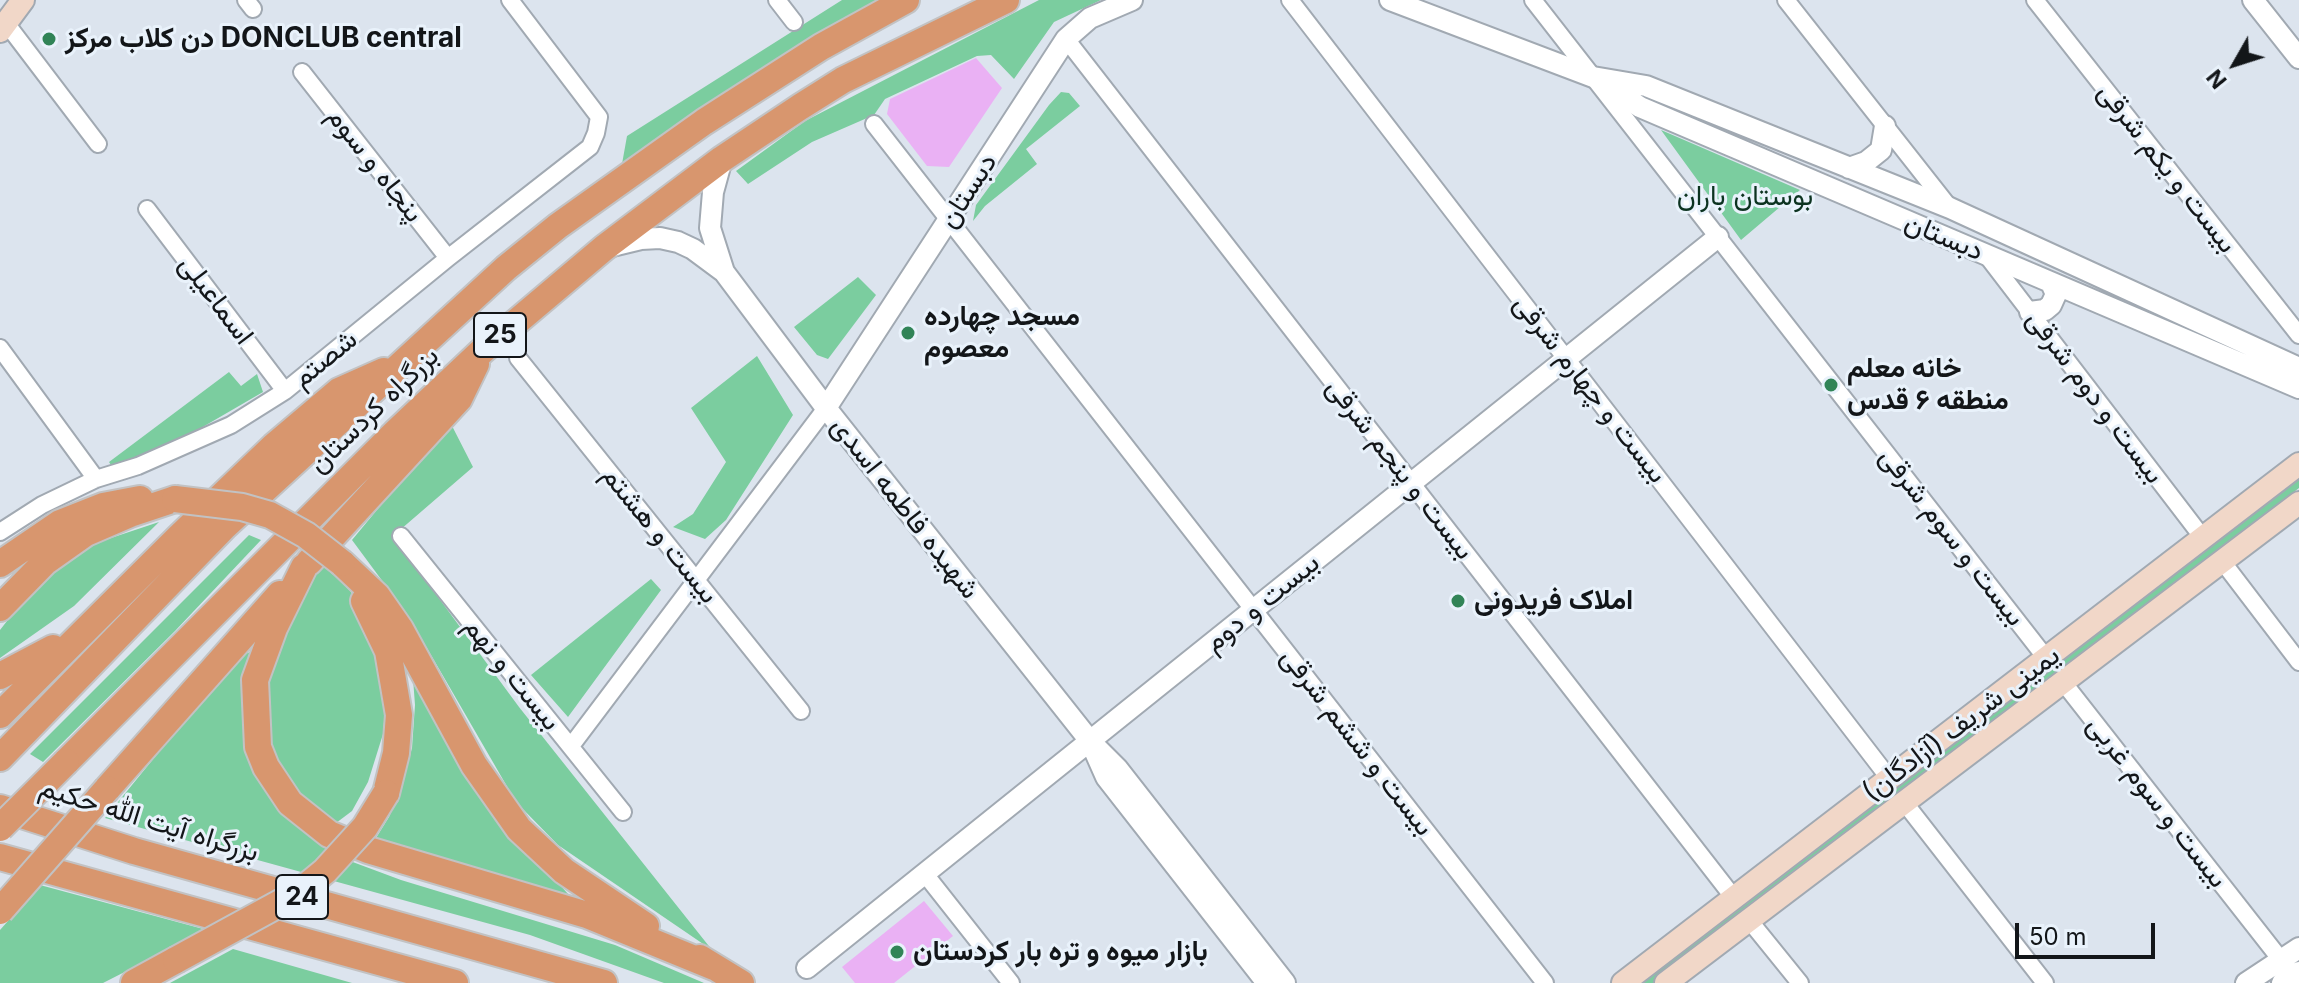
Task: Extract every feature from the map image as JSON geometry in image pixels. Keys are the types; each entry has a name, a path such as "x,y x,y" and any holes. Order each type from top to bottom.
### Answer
{"highway":[{"name":"بزرگراه کردستان","path":"4,754 224,527 516,260 624,177 821,47 906,0"},
{"name":"بزرگراه کردستان","path":"0,828 395,433 482,351 604,248 722,159 843,80 1006,0"},
{"path":"0,911 304,567 459,399 482,351"},
{"path":"0,715 274,446 339,391 402,363"},
{"path":"0,564 42,533 85,511 149,497 242,507 270,515 306,535 377,596 400,629 474,765 519,829 589,890 741,983"},
{"path":"0,608 45,562 86,533 175,499"},
{"path":"134,983 297,894 325,871 365,827 386,793 396,753 399,715 394,679 388,651 378,627 342,563"},
{"path":"304,567 274,628 255,680 258,747 266,767 290,803 329,834 368,850 587,915 714,967"},
{"path":"0,676 81,633"},
{"name":"بزرگراه آیت الله حکیم","path":"0,808 134,851 604,983"},
{"name":"24","path":"0,857 455,983"}],"main road":[{"path":"3,27 23,0"},
{"name":"یمینی شریف (آزادگان)","path":"1623,983 2299,464"},
{"name":"یمینی شریف (آزادگان)","path":"1666,983 2299,503"}],"street":[{"name":"شصتم","path":"0,532 42,505 96,479 138,466 231,425 285,391 590,147 599,117 510,0"},
{"path":"777,0 794,22"},
{"name":"دبستان","path":"826,408 1066,39 1090,18 1132,0"},
{"name":"بیست و چهارم شرقی","path":"1290,0 1889,778"},
{"name":"دبستان","path":"1390,0 1593,77 1646,86 1950,208 2299,368"},
{"name":"بیست و سوم شرقی","path":"1533,0 2046,658"},
{"path":"1786,0 1987,256"},
{"name":"بیست و یکم شرقی","path":"2035,0 2299,335"},
{"path":"2253,0 2299,58"},
{"path":"3,27 98,144"},
{"name":"بیست و پنجم شرقی","path":"1066,39 1734,898"},
{"name":"پنجاه و سوم","path":"302,72 448,258"},
{"name":"دبستان","path":"1593,77 1640,107 2299,388"},
{"name":"بیست و ششم شرقی","path":"874,124 1545,983"},
{"path":"1849,168 1866,162 1881,150 1885,126"},
{"path":"722,159 713,192 710,228 724,272"},
{"name":"اسماعیلی","path":"147,209 285,391"},
{"name":"بیست و دوم","path":"807,968 1718,237"},
{"path":"604,248 660,238 693,249 724,272"},
{"name":"بیست و دوم شرقی","path":"1987,256 2203,538"},
{"name":"شهیده فاطمه اسدی","path":"724,272 826,408 1090,741 1117,768 1285,983"},
{"path":"2030,312 2045,310 2051,305 2056,294 2051,283"},
{"path":"0,348 96,479"},
{"name":"بیست و هشتم","path":"518,358 801,711"},
{"path":"571,746 826,408"},
{"name":"بیست و نهم","path":"401,536 623,812"},
{"path":"2222,561 2299,662"},
{"name":"بیست و سوم غربی","path":"2063,682 2291,975"},
{"name":"شهیده فاطمه اسدی","path":"1090,741 1106,777 1267,983"},
{"path":"1904,802 2045,983"},
{"path":"925,874 1011,983"},
{"path":"1749,920 1800,983"},
{"path":"2246,983 2291,975 2299,948"}],"green space":[{"path":"842,0 880,0 746,80 622,164 627,136"},
{"path":"1039,0 1101,0 1054,22 1014,79 991,55 977,56 885,99 874,115 812,142 748,184 736,171 805,121"},
{"path":"1061,92 1069,93 1080,106 1026,149 1037,164 985,206 973,221 976,205"},
{"name":"بوستان باران","path":"1661,130 1800,190 1741,240"},
{"path":"858,277 876,295 828,359 817,355 794,327"},
{"path":"757,356 793,415 726,520 705,539 673,527 693,514 726,462 691,408"},
{"path":"229,372 241,386 257,374 263,392 182,439 113,468 109,462"},
{"path":"450,422 473,467 393,536 519,707 712,950 558,845 516,802 409,617 352,540"},
{"path":"2299,477 2299,488 1656,983 1638,983"},
{"path":"159,522 74,606 0,658 0,630 18,607 63,563 99,542"},
{"path":"249,535 261,540 175,631 43,762 30,754"},
{"path":"317,557 351,592 369,622 386,698 383,734 368,782 352,811 332,826 302,802 264,738 267,662"},
{"path":"651,579 661,590 568,717 531,675"},
{"path":"254,650 244,706 245,736 350,861 401,880 615,945 704,983 664,983 530,935 105,818 235,659"},
{"path":"412,665 491,809 569,895 518,886 371,846 401,790 412,748 415,705"},
{"path":"40,885 207,930 103,983 0,983 0,930"},
{"path":"233,949 352,983 170,983"}],"building":[{"path":"976,58 1002,88 949,167 927,166 887,114 890,99"},
{"name":"بازار میوه و تره بار کردستان","path":"924,901 953,936 894,983 855,983 842,967"}],"place":[{"name":"دن کلاب مرکز DONCLUB central","path":"49,39"},
{"name":"مسجد چهارده معصوم","path":"908,333"},
{"name":"خانه معلم منطقه ۶ قدس","path":"1831,385"},
{"name":"املاک فریدونی","path":"1458,601"},
{"name":"بازار میوه و تره بار کردستان","path":"897,952"}]}
